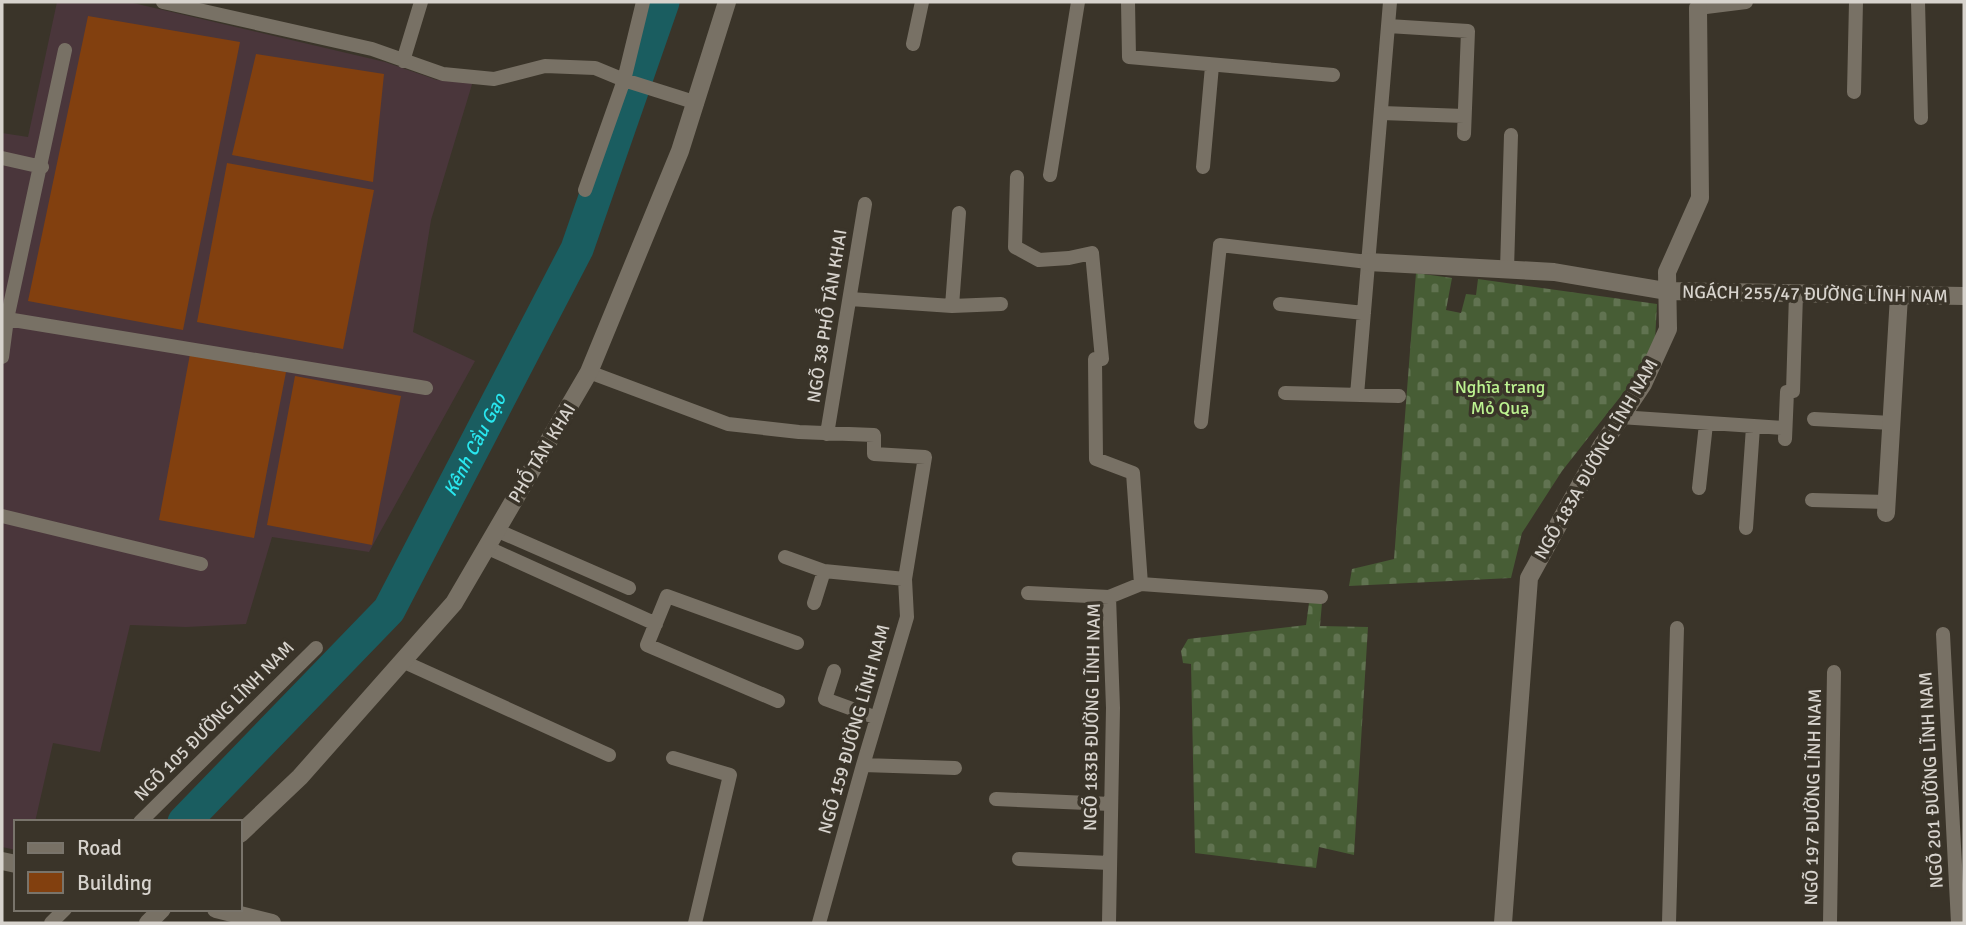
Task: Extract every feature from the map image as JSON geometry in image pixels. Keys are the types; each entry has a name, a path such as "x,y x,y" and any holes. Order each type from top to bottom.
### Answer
{"street":[{"name":"PHỐ TÂN KHAI","path":"242,832 300,776 454,603 589,372 681,151 727,2"},
{"name":"NGÕ 183A ĐƯỜNG LĨNH NAM","path":"1503,923 1529,578 1620,417 1643,384 1668,329 1667,272 1700,198 1698,5"},
{"name":"NGÁCH 255/47 ĐƯỜNG LĨNH NAM","path":"1368,262 1554,272 1666,291 1964,296"},
{"path":"1887,507 1899,296"},
{"path":"224,911 272,923"}],"lane":[{"path":"163,2 372,49 443,75 494,79 545,66 595,68 626,81 697,103"},
{"path":"403,61 421,2"},
{"path":"585,190 626,81 643,2"},
{"path":"913,44 922,2"},
{"path":"1050,174 1078,2"},
{"path":"1128,2 1129,57 1333,75"},
{"path":"1357,395 1390,2"},
{"path":"1698,5 1745,2"},
{"path":"1854,92 1856,2"},
{"path":"1918,2 1922,118"},
{"path":"1388,26 1468,32 1464,134"},
{"path":"2,357 7,319 42,167 65,50"},
{"path":"1203,167 1212,66"},
{"path":"1382,113 1464,116"},
{"path":"1507,269 1511,135"},
{"path":"2,159 42,167"},
{"path":"1017,177 1015,247 1039,260 1092,253 1102,359 1095,359 1096,459 1133,473 1141,584 1321,597"},
{"name":"NGÕ 38 PHỐ TÂN KHAI","path":"827,434 865,204"},
{"path":"953,306 958,212"},
{"path":"1201,422 1220,245 1368,262"},
{"path":"1620,417 1754,427 1785,434 1787,392 1793,391 1796,294"},
{"path":"849,299 953,306 1001,304"},
{"path":"1280,304 1364,313"},
{"path":"7,319 426,388"},
{"path":"589,372 728,425 827,434"},
{"path":"1285,393 1399,397"},
{"path":"1814,419 1892,423"},
{"path":"1699,488 1706,424"},
{"path":"1746,528 1754,427"},
{"name":"NGÕ 159 ĐƯỜNG LĨNH NAM","path":"819,923 907,617 905,579 925,457 874,454 874,435 827,434"},
{"path":"1812,500 1887,507"},
{"path":"2,516 201,564"},
{"path":"496,530 629,588"},
{"path":"486,547 656,624"},
{"path":"785,557 824,571 905,579"},
{"path":"814,603 824,571"},
{"name":"NGÕ 183B ĐƯỜNG LĨNH NAM","path":"1109,923 1113,708 1110,597 1141,584"},
{"path":"1028,593 1110,597"},
{"path":"778,701 647,645 667,596 797,643"},
{"path":"1668,923 1677,628"},
{"name":"NGÕ 201 ĐƯỜNG LĨNH NAM","path":"1943,634 1958,923"},
{"name":"NGÕ 105 ĐƯỜNG LĨNH NAM","path":"142,820 316,648"},
{"path":"402,661 609,755"},
{"path":"834,671 825,699 877,718"},
{"name":"NGÕ 197 ĐƯỜNG LĨNH NAM","path":"1830,923 1834,672"},
{"path":"673,758 730,775 695,923"},
{"path":"863,765 955,768"},
{"path":"996,799 1111,804"},
{"path":"1019,859 1110,863"}],"shaded area":[{"path":"57,2 129,2 385,62 437,80 473,81 431,220 413,332 475,361 369,552 272,537 246,624 186,627 130,625 100,752 53,743 35,820 14,820 14,850 2,847 2,133 28,137"}],"green space":[{"name":"Nghĩa trang Mỏ Quạ","path":"1416,273 1452,278 1446,310 1461,313 1466,294 1476,295 1478,279 1657,304 1655,341 1628,387 1562,471 1522,533 1511,578 1349,586 1352,569 1394,559"},
{"path":"1309,603 1322,603 1320,626 1368,627 1354,855 1319,847 1316,868 1195,853 1191,664 1183,663 1181,651 1188,639 1306,625"}],"building":[{"path":"88,16 240,42 183,330 28,301"},
{"path":"256,54 384,74 373,182 232,155"},
{"path":"227,163 374,190 343,349 197,322"},
{"path":"190,354 286,372 254,538 159,520"},
{"path":"295,376 401,396 372,545 267,525"}],"waterway":[{"name":"Kênh Cầu Gạo","path":"186,820 389,610 577,249 663,2"}]}
